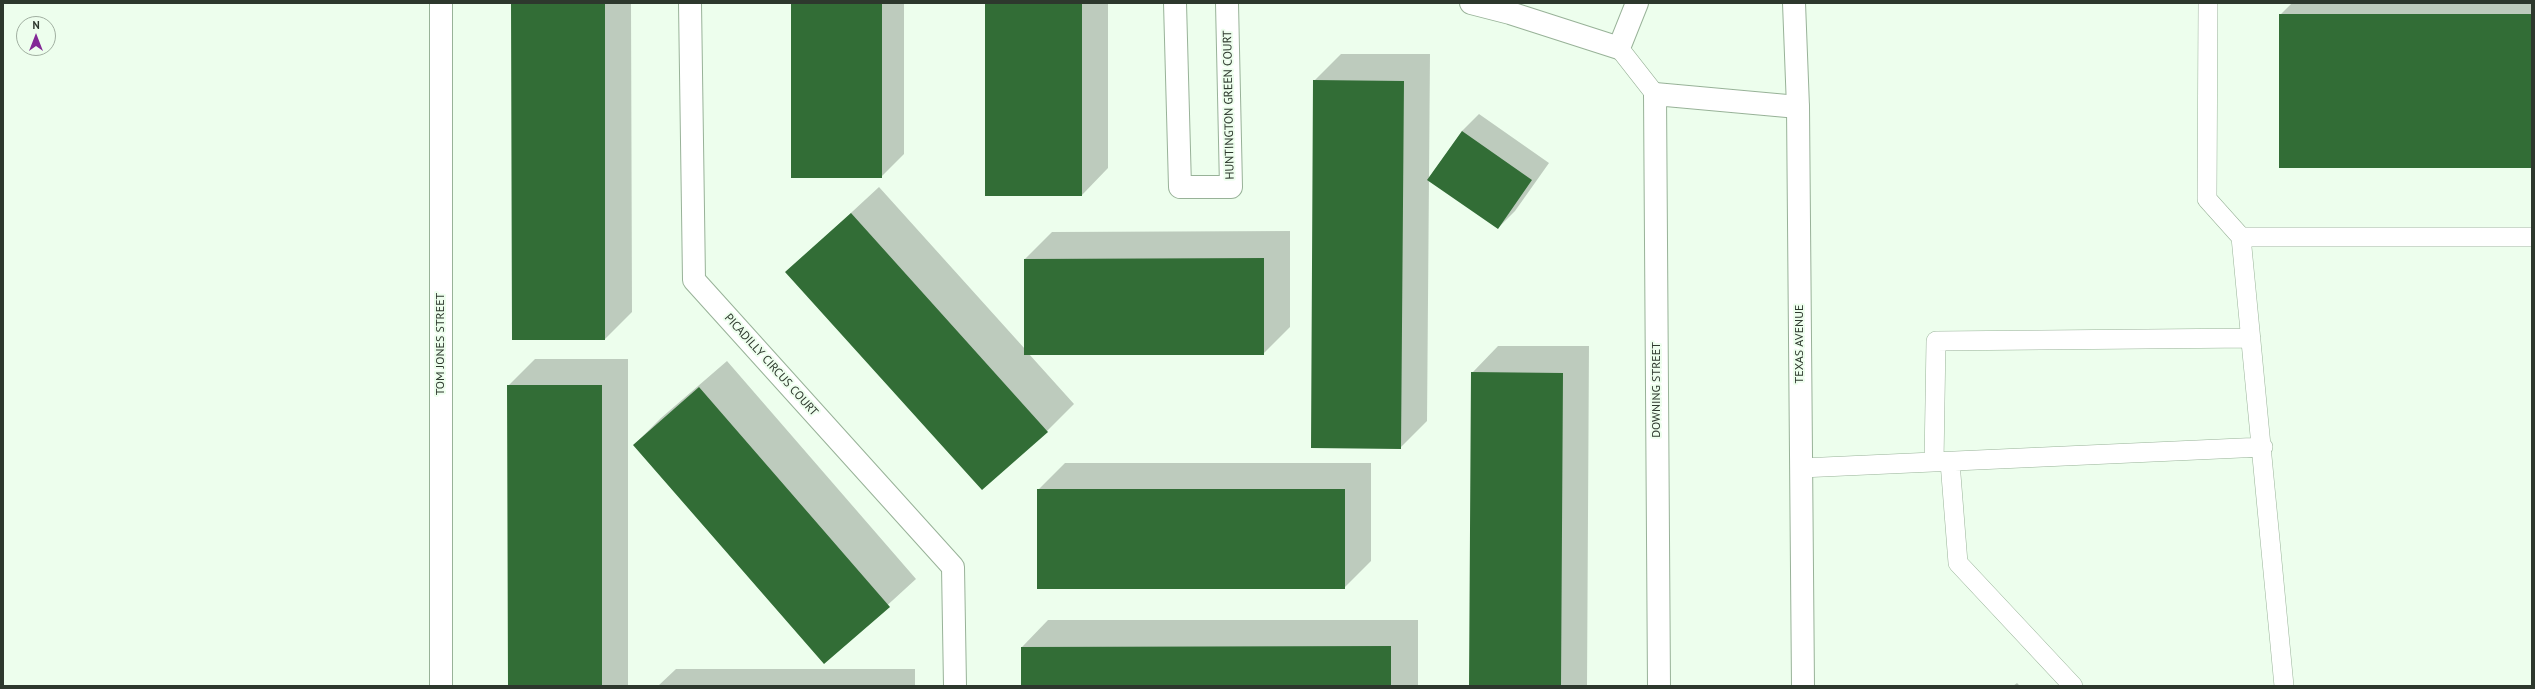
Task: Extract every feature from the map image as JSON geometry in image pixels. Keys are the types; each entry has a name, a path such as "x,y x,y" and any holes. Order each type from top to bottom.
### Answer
{"street":[{"name":"TOM JONES STREET","path":"441,3 441,686"},
{"name":"PICADILLY CIRCUS COURT","path":"690,3 694,280 953,567 955,686"},
{"name":"HUNTINGTON GREEN COURT","path":"1175,3 1180,187 1231,187 1227,3"},
{"path":"1471,3 1510,13 1618,48 1637,3"},
{"name":"TEXAS AVENUE","path":"1794,3 1798,107 1803,686"},
{"path":"1655,94 1798,107"},
{"name":"DOWNING STREET","path":"1655,94 1659,686"}],"lane":[{"path":"2208,3 2207,199 2241,237 2263,447 2284,686"},
{"path":"1618,48 1655,94"},
{"path":"2241,237 2532,238"},
{"path":"2073,686 1958,563 1942,462 1936,341 2251,338"},
{"path":"1801,468 2263,447"}],"building":[{"path":"511,3 605,3 605,340 512,340"},
{"path":"791,3 882,3 882,178 791,178"},
{"path":"985,3 1082,3 1082,196 985,196"},
{"path":"2279,14 2532,14 2532,168 2279,168"},
{"path":"1313,80 1404,81 1401,449 1311,448"},
{"path":"1462,131 1532,180 1498,229 1427,180"},
{"path":"851,213 1048,432 982,490 785,272"},
{"path":"1264,258 1264,355 1024,355 1024,259"},
{"path":"1471,372 1563,373 1561,686 1469,686"},
{"path":"507,385 602,385 602,686 508,686"},
{"path":"699,387 890,607 824,664 633,445"},
{"path":"1037,489 1345,489 1345,589 1037,589"},
{"path":"1391,646 1391,686 1021,686 1021,647"}]}
